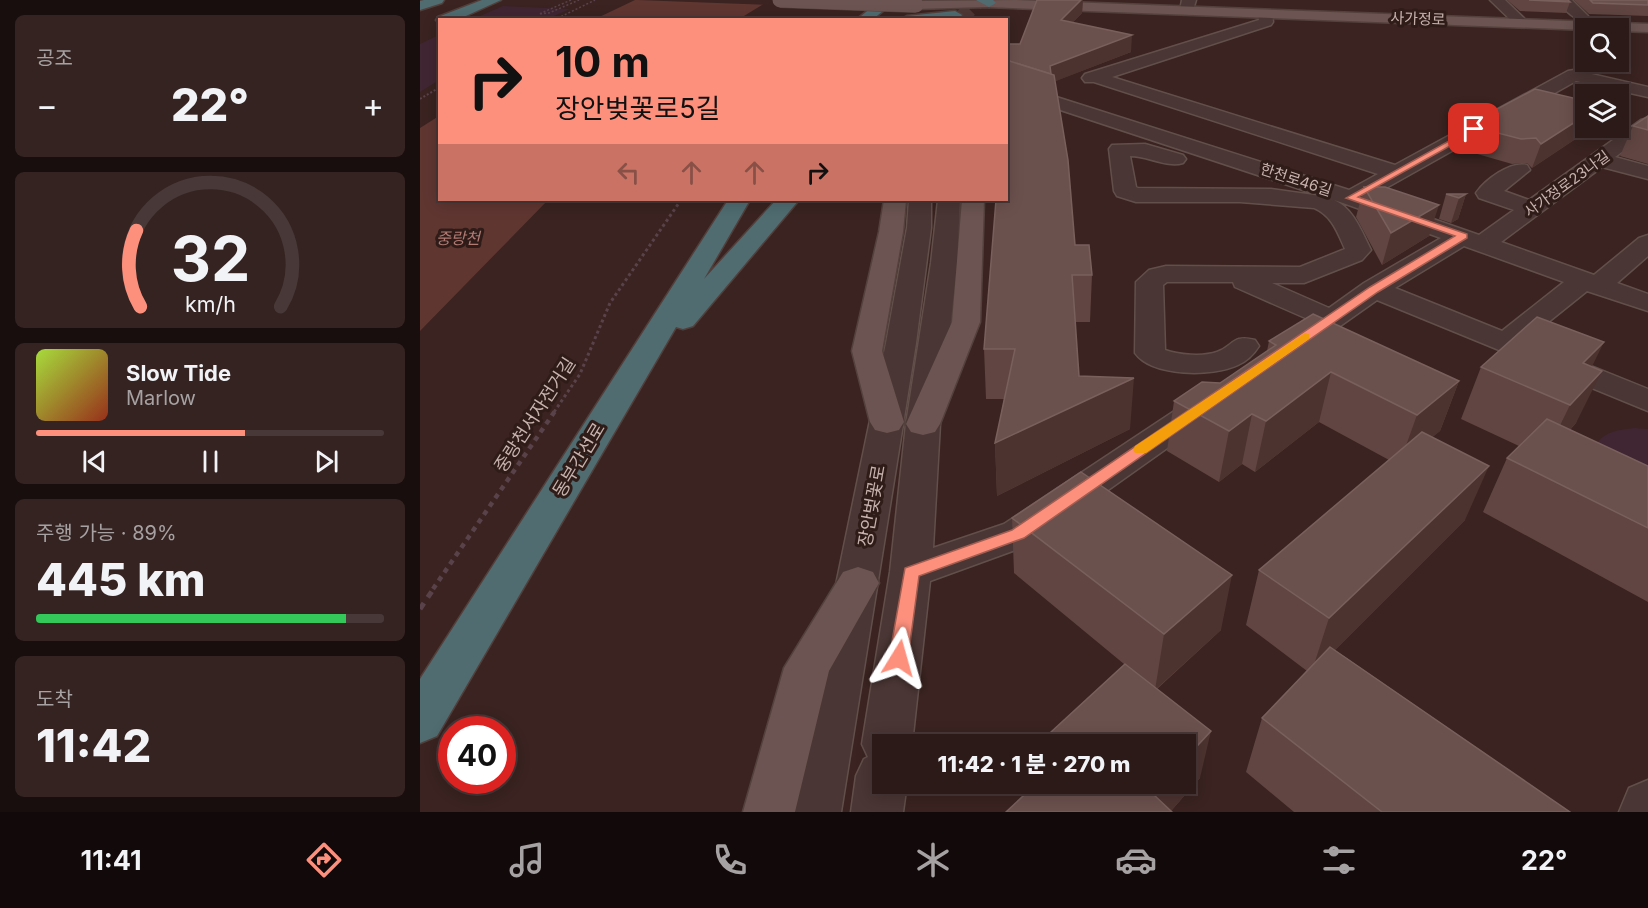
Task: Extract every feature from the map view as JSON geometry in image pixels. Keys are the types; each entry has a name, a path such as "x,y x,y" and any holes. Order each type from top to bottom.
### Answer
{"highway":[{"path":"420,6 436,0"},
{"path":"447,18 494,0"},
{"path":"866,18 889,0"},
{"path":"937,18 952,17"},
{"name":"동부간선로","path":"420,721 738,201"},
{"path":"623,389 787,201"}],"main road":[{"name":"사가정로","path":"780,0 946,6 990,1"},
{"name":"사가정로","path":"958,0 1188,5 1265,14 1648,28"},
{"path":"952,17 974,11 990,1 998,17"},
{"path":"887,422 867,351 891,232 895,201"},
{"path":"923,424 966,322 973,201"},
{"path":"769,812 807,668 858,583"}],"street":[{"path":"1497,0 1523,24"},
{"path":"1566,2 1581,16"},
{"path":"1008,103 1266,22 1265,14"},
{"path":"1351,198 1394,172 1574,75 1648,92"},
{"path":"1095,77 1394,172"},
{"name":"한천로46길","path":"1008,87 1351,198 1648,303"},
{"name":"사가정로23나길","path":"911,572 1018,534 1374,289 1533,209 1648,123"},
{"path":"1176,159 1145,150 1119,149 1125,191 1137,195 1288,196 1329,206 1336,210 1358,250 1353,255 1304,275 1166,274 1151,280 1148,284 1152,357 1162,361 1212,362 1230,358 1244,346"},
{"path":"1601,160 1648,173"},
{"path":"1232,196 1235,184 1263,169"},
{"path":"1519,170 1487,193 1533,209"},
{"name":"장안벚꽃로","path":"815,812 887,422 919,228 920,201"},
{"path":"887,734 911,572 923,424 944,263 949,201"},
{"path":"1505,343 1648,243"},
{"path":"1232,275 1331,319"},
{"path":"1374,289 1648,401"},
{"path":"877,812 880,794"},
{"path":"1645,812 1648,806"}],"path":[{"path":"571,0 539,14 549,13 579,0"},
{"path":"558,18 595,0"},
{"path":"420,99 438,88"},
{"name":"중랑천서자전거길","path":"420,609 580,374 610,303 680,201"}],"shaded area":[{"path":"503,6 570,9 549,18 475,18"},
{"path":"438,35 438,81 420,92 420,44"},
{"path":"1634,428 1648,429 1648,509 1593,448 1601,438 1610,433"}],"water":[{"path":"635,0 770,0 741,18 597,18"},
{"name":"중랑천","path":"438,117 438,201 547,201 420,331 420,128"}],"pier":[{"path":"638,0 773,0 768,5"}],"building":[{"path":"1037,0 1081,0 1061,20 1132,35 1050,66 1051,74 1008,61 1008,44 1020,44"},
{"path":"1529,0 1568,0 1570,2"},
{"path":"1590,0 1648,0 1648,5 1593,3"},
{"path":"1008,61 1054,75 1068,160 1075,245 1089,245 1092,275 1072,275 1079,376 1134,378 995,443 1015,349 984,349 996,201 1008,201"},
{"path":"1535,89 1575,98 1575,122 1541,144 1536,138 1521,139 1467,125"},
{"path":"1648,116 1648,130 1633,126"},
{"path":"1364,187 1385,187 1439,205 1391,233"},
{"path":"1446,194 1466,194 1459,198"},
{"path":"1313,314 1459,381 1417,415 1331,372 1266,421 1252,414 1229,431 1174,401 1202,382 1220,383 1276,345 1269,341"},
{"path":"1537,317 1604,342 1583,363 1602,371 1570,405 1481,367"},
{"path":"1547,419 1648,466 1648,528 1507,458"},
{"path":"1422,432 1489,466 1329,618 1259,570"},
{"path":"1081,472 1232,575 1164,634 1012,518"},
{"path":"1330,647 1570,812 1382,812 1262,718"},
{"path":"1125,664 1211,731 1196,747 1196,734 1049,734"},
{"path":"1025,794 1153,794 1172,812 1006,812"}],"tunnel":[{"path":"961,18 979,0"}],"slow traffic":[{"path":"1141,450 1305,337"}],"route":[{"path":"899,658 911,572 1018,534 1374,289 1463,236 1351,198 1474,129"}]}
